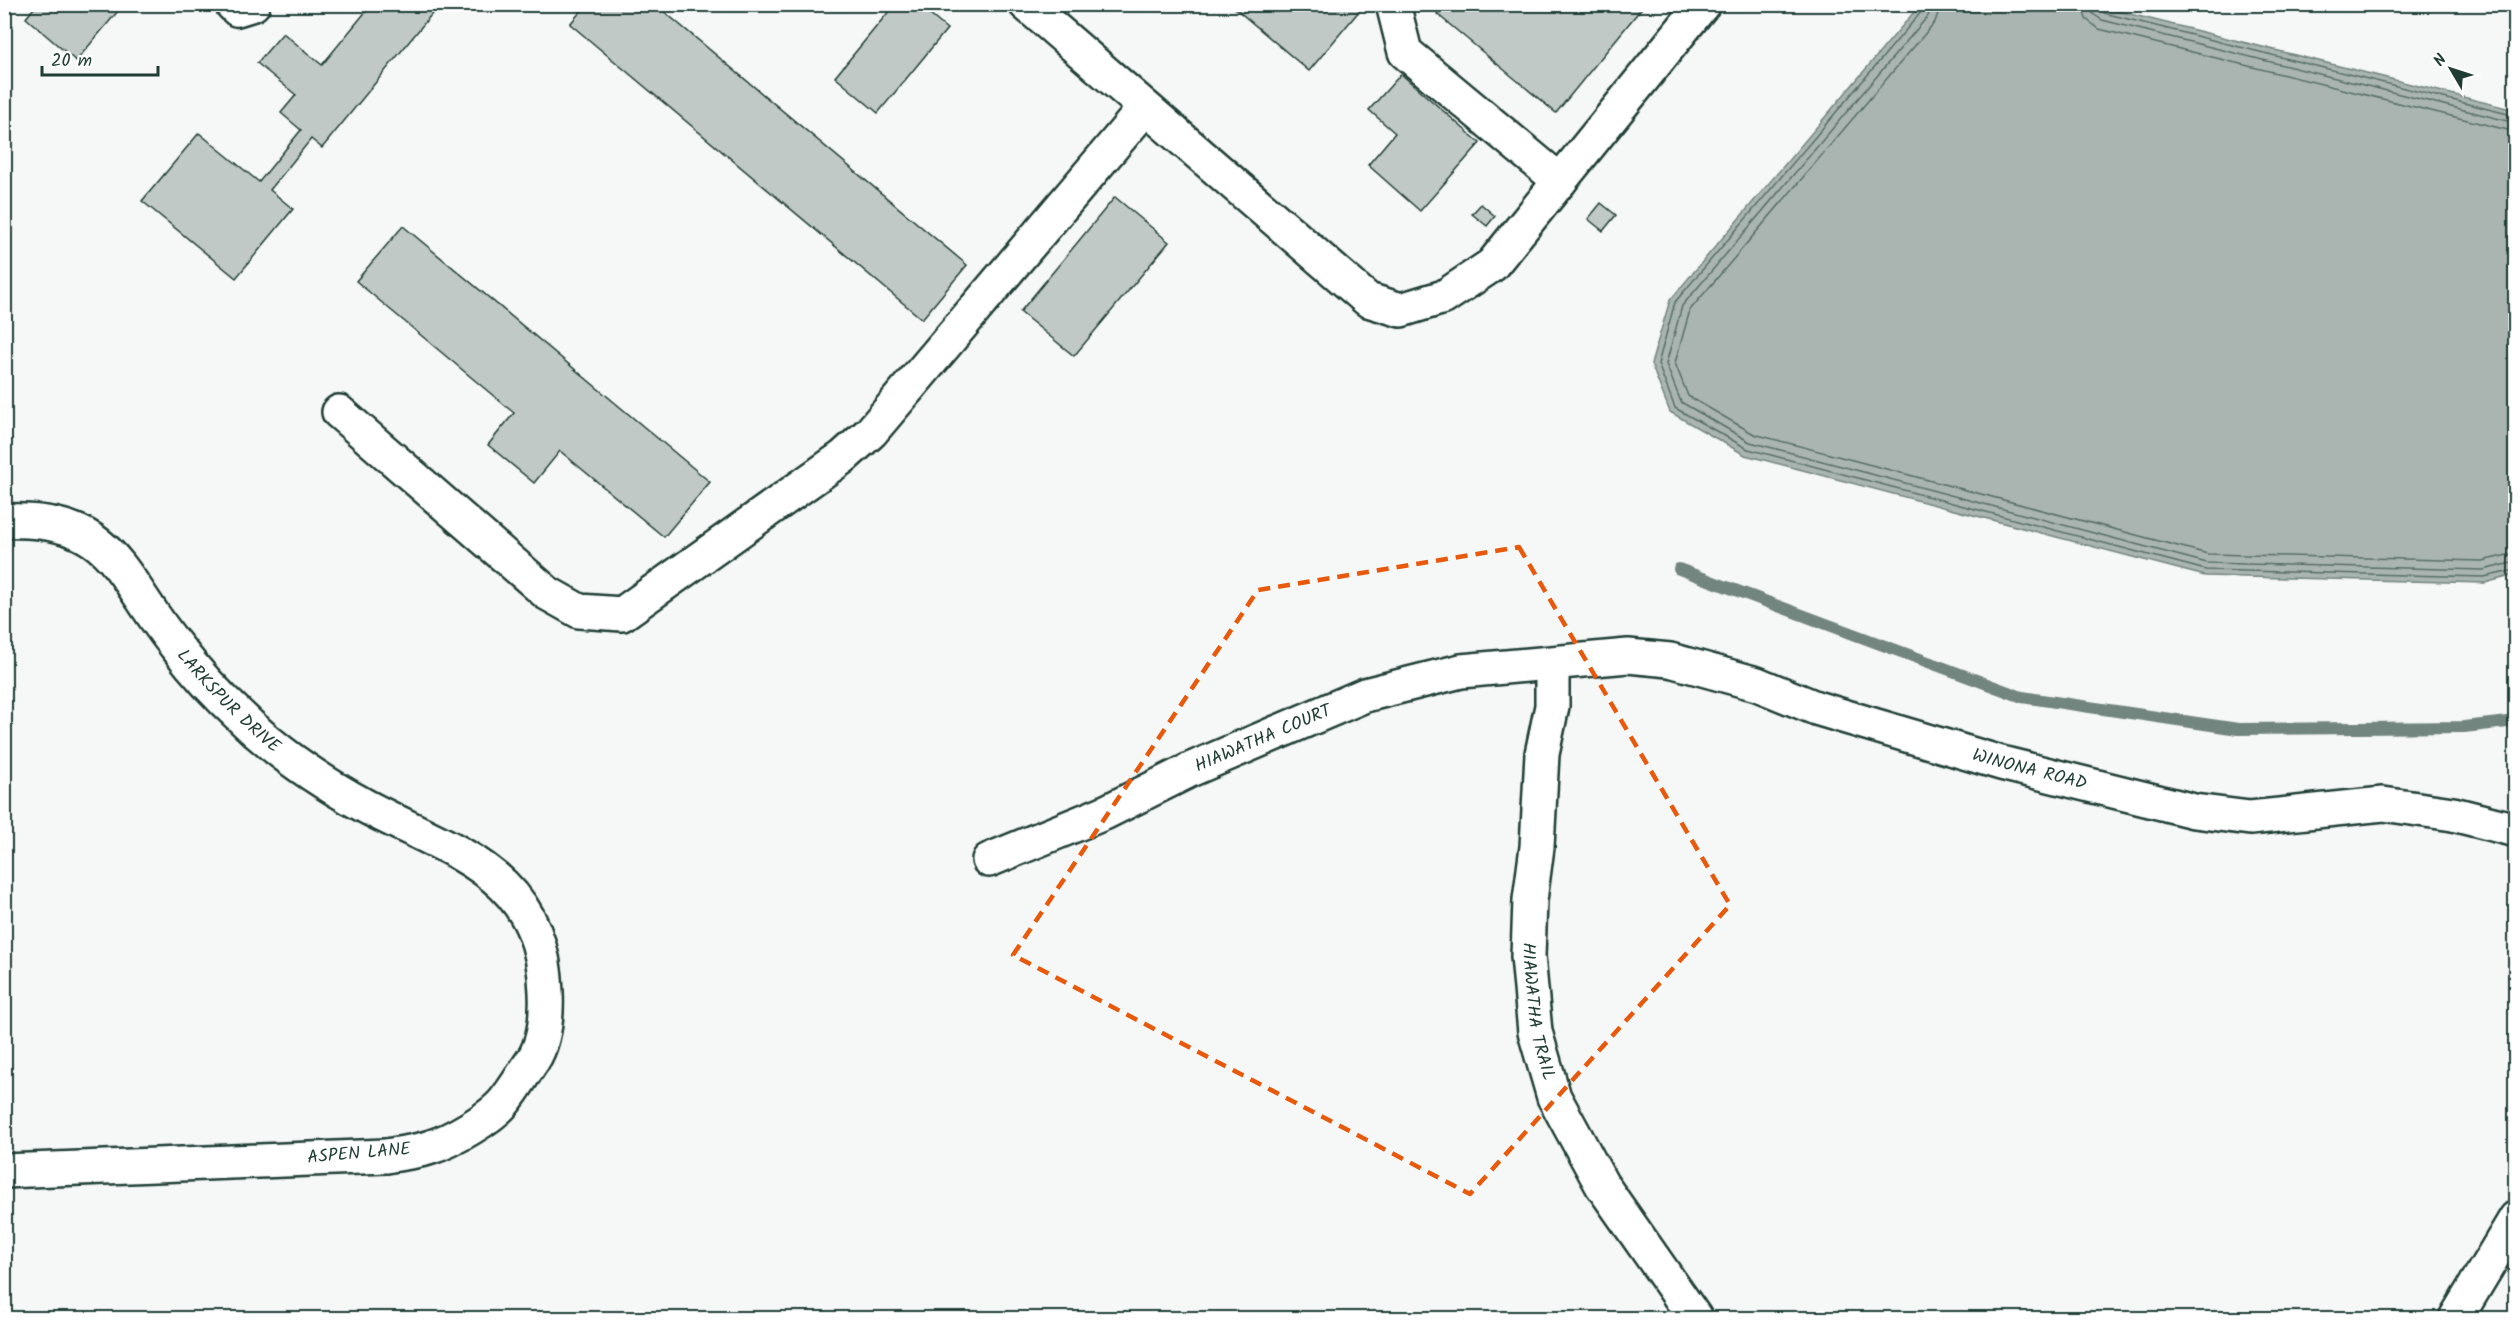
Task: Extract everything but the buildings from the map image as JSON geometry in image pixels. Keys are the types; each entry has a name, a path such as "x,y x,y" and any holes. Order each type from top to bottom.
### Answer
{"street":[{"path":"232,4 237,9 253,4"},
{"path":"1026,4 1368,300 1401,310 1444,297 1492,265 1703,4"},
{"path":"1393,4 1405,52 1560,181"},
{"path":"339,412 547,593 579,611 622,614 843,457 872,432 1145,108"},
{"name":"LARKSPUR DRIVE","path":"4,521 32,520 76,529 114,556 175,646 242,718 302,767 363,805 466,855 483,868"},
{"name":"WINONA ROAD","path":"1552,664 1628,656 1670,660 1757,684 1816,708 2001,764 2194,811 2250,818 2383,804 2453,814 2516,830"},
{"name":"HIAWATHA COURT","path":"989,860 1104,813 1192,769 1365,695 1461,671 1552,664"},
{"name":"HIAWATHA TRAIL","path":"1552,664 1552,706 1542,754 1537,847 1530,900 1528,956 1535,1032 1554,1097 1602,1185 1695,1318"},
{"name":"ASPEN LANE","path":"4,1171 386,1156 432,1147 466,1130 503,1104 537,1054 547,1014 545,963 533,928 503,882 483,868"},
{"path":"2456,1318 2516,1218"}],"highlighted area":[{"path":"1519,547 1730,905 1470,1194 1013,955 1258,590"}],"water":[{"path":"1920,5 2094,5 2515,110 2515,575 2485,583 2205,576 1745,455 1670,412 1651,364 1670,300"}],"waterway":[{"path":"1679,569 2022,697 2238,729 2464,727 2516,721"}]}
